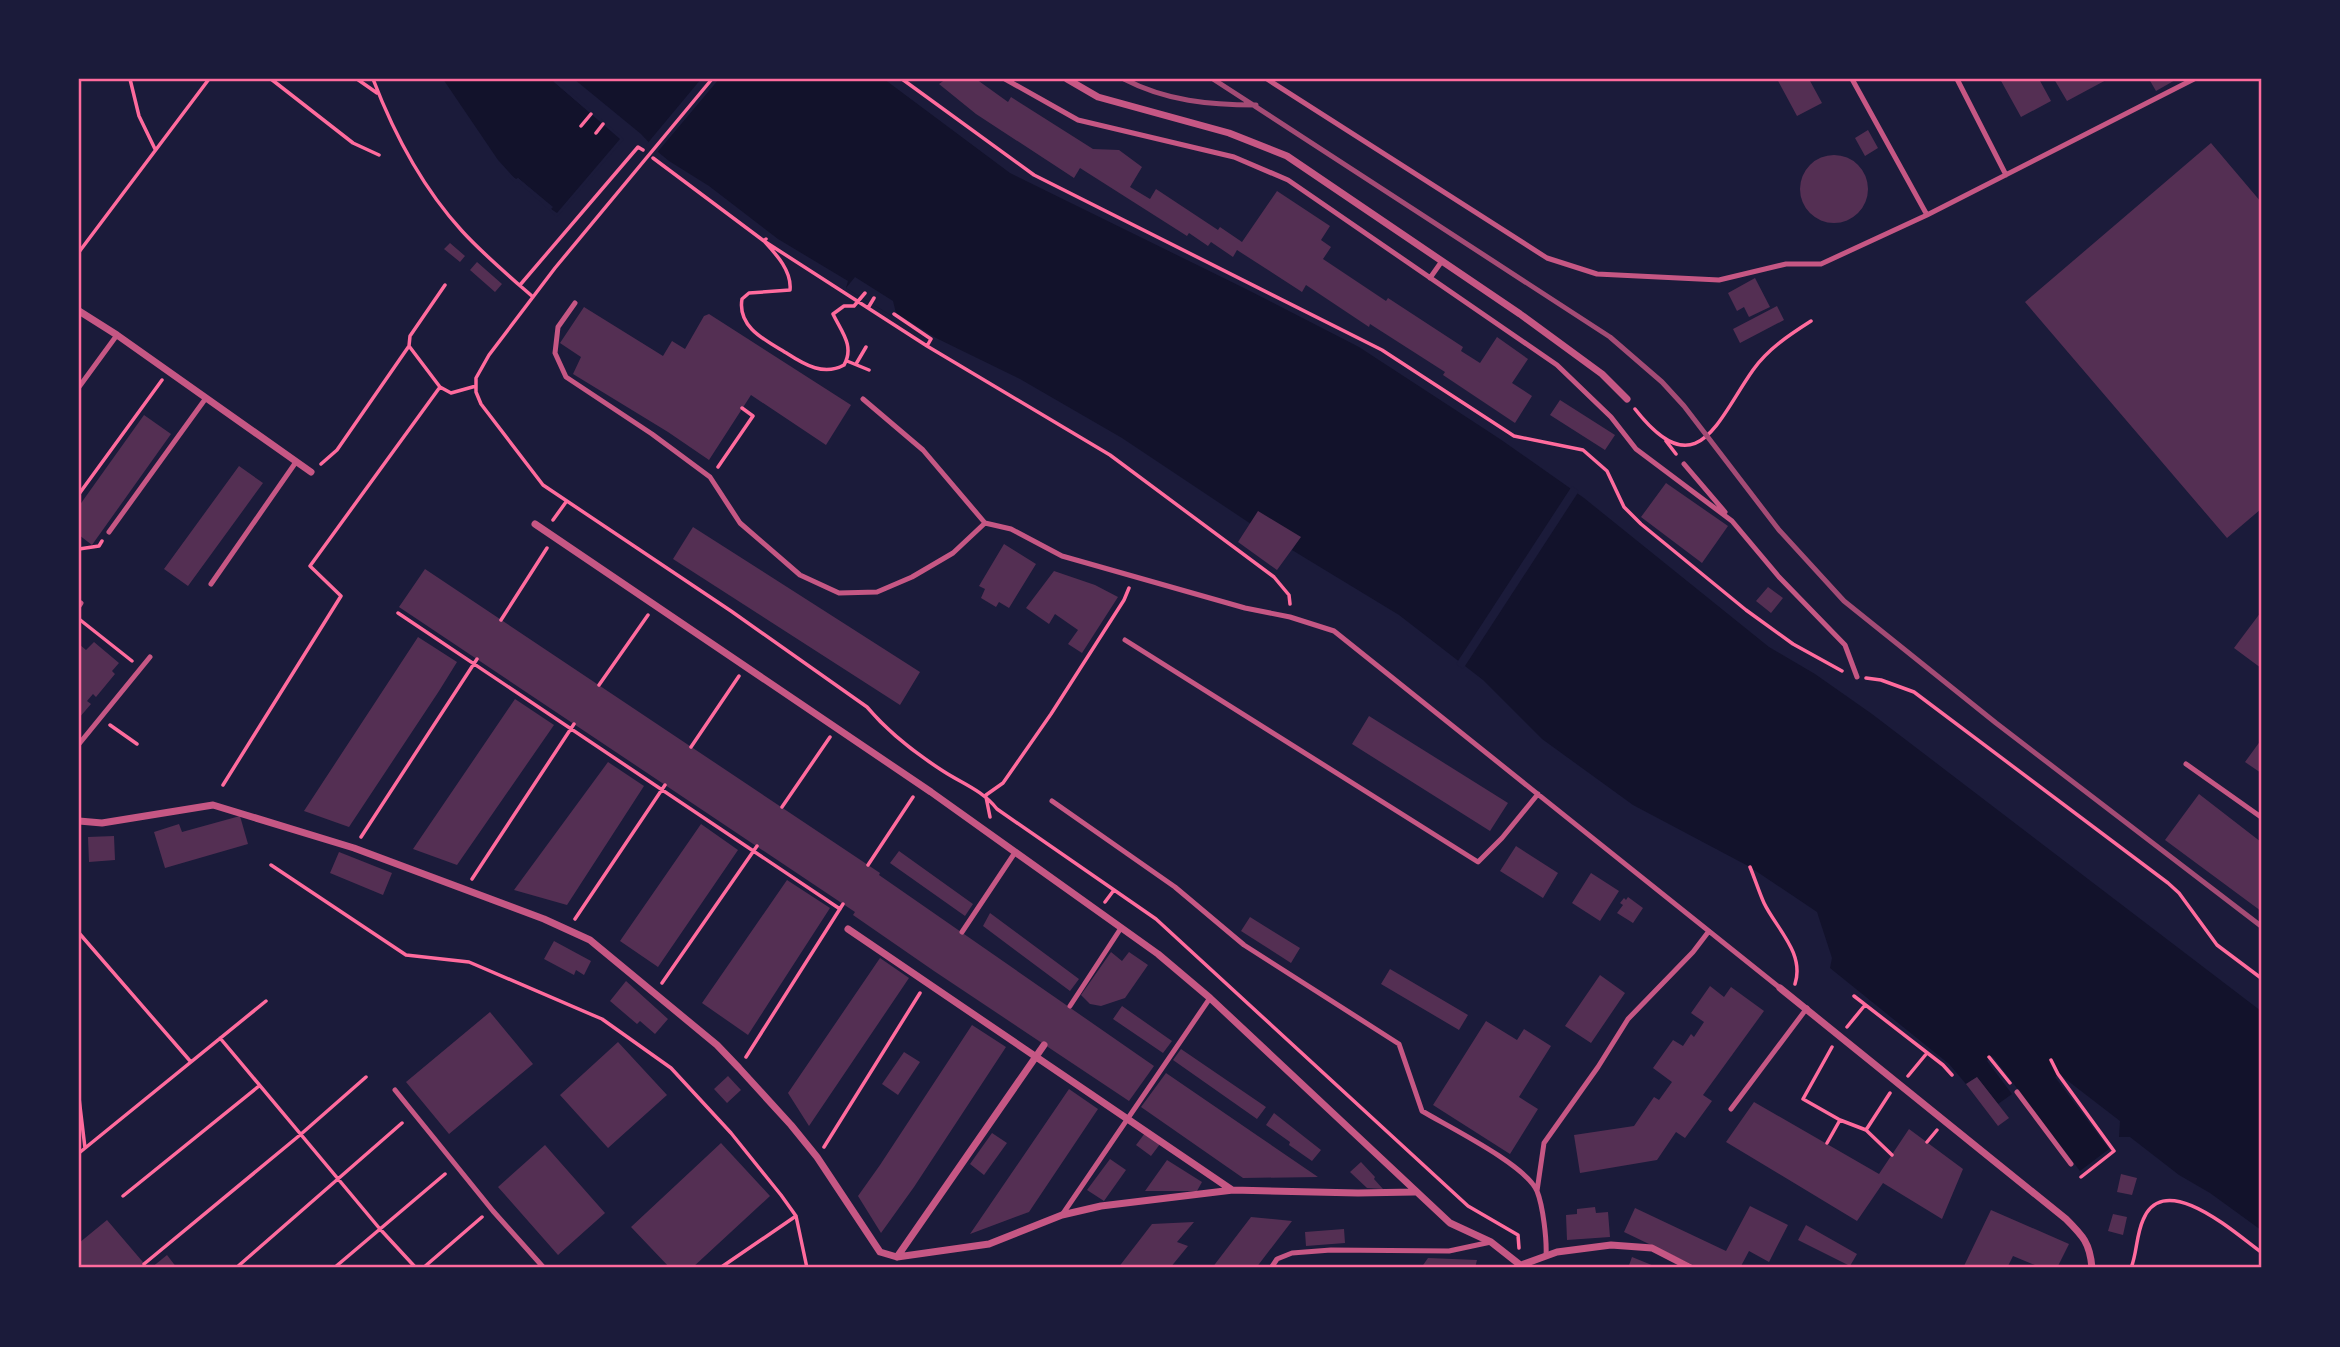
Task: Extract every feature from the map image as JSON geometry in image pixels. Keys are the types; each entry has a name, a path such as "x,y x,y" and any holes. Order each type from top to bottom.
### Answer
{"street":[{"path":"1068,79 1098,97 1229,133 1287,156 1602,374 1627,399"},
{"path":"79,311 311,472"},
{"path":"535,524 921,786 1158,954 1210,998 1450,1223 1491,1242 1522,1267 1557,1252 1611,1245 1652,1248 1691,1268"},
{"path":"79,821 102,823 213,805 354,848 465,889 590,940 717,1045 817,1157 880,1252 897,1257 989,1244 1062,1215 1101,1206 1233,1190 1358,1194 1414,1192"},
{"path":"848,929 1233,1190"},
{"path":"1780,988 2066,1219 2084,1238 2091,1252 2092,1268"},
{"path":"897,1257 1044,1045"}],"lane":[{"path":"1005,79 1077,120 1234,157 1288,180 1557,365 1611,417 1636,450 1732,521"},
{"path":"1266,79 1547,258 1597,274 1718,280 1786,264 1821,264 1927,215 2194,79"},
{"path":"1852,79 1927,215"},
{"path":"1957,79 2006,174"},
{"path":"1430,278 1442,261"},
{"path":"575,303 558,327 555,353 566,377 652,434 710,477 740,523 800,575 839,593 877,592 912,577 953,553 985,523"},
{"path":"79,387 117,335"},
{"path":"109,532 206,398"},
{"path":"863,399 923,450 985,523 1011,529 1062,556 1334,631 1780,988"},
{"path":"211,584 296,462"},
{"path":"1684,464 1779,578 1844,645 1857,677"},
{"path":"1125,639 1478,862 1502,838 1538,794"},
{"path":"79,744 150,657"},
{"path":"2186,764 2261,817"},
{"path":"1052,801 1175,887 1244,945 1399,1044 1422,1111 1519,1169 1537,1191"},
{"path":"961,932 1014,854"},
{"path":"1070,1006 1121,928"},
{"path":"1546,1256 1547,1240 1537,1191 1544,1143 1628,1019 1693,952 1709,930"},
{"path":"1062,1215 1210,998"},
{"path":"1731,1109 1807,1008"},
{"path":"395,1090 544,1268"},
{"path":"2017,1092 2071,1164"},
{"path":"1271,1268 1278,1259 1292,1253 1331,1250 1449,1251 1491,1242"}],"path":[{"path":"130,79 139,117 155,149"},
{"path":"79,252 209,79"},
{"path":"271,79 353,144 379,155"},
{"path":"357,79 379,94"},
{"path":"373,79 393,129 441,205 462,231 533,297"},
{"path":"712,79 555,268 489,355 476,378 476,391 481,404 543,485 731,611 867,707 881,723 923,758 986,795 997,809 1156,919 1468,1206 1518,1235 1522,1267"},
{"path":"902,79 945,113 1034,175 1382,350 1514,436 1583,450 1606,471 1624,507 1641,524 1746,610 1830,667 1914,692 2168,883 2179,893 2217,945 2261,978"},
{"path":"581,125 591,114"},
{"path":"596,133 603,124"},
{"path":"520,285 638,147 643,150"},
{"path":"653,158 765,240 868,308 1111,455 1274,577 1289,595 1290,617"},
{"path":"765,240 785,266 790,290 749,293 741,299 741,314 754,332 799,362 830,370 844,365 847,361 848,343 833,314 844,306 854,306 865,293"},
{"path":"311,472 337,450 410,346 410,336 446,285"},
{"path":"868,308 874,298"},
{"path":"894,314 931,339 927,346"},
{"path":"1664,440 1682,446 1693,444 1709,435 1754,369 1780,341 1811,321"},
{"path":"410,346 440,387 451,393 476,386"},
{"path":"856,365 866,347"},
{"path":"847,361 869,370"},
{"path":"79,494 168,371"},
{"path":"223,785 341,596 310,566 440,387"},
{"path":"1627,399 1684,464"},
{"path":"710,477 753,416 742,408"},
{"path":"546,531 566,502"},
{"path":"79,549 99,546 109,532"},
{"path":"501,620 554,537"},
{"path":"1254,561 1256,555"},
{"path":"986,795 1003,783 1051,714 1124,600 1133,576"},
{"path":"599,685 654,606"},
{"path":"398,613 475,661 570,729 840,909"},
{"path":"79,619 140,669"},
{"path":"354,848 475,661"},
{"path":"691,747 745,667"},
{"path":"101,717 137,744"},
{"path":"465,889 574,724"},
{"path":"782,807 836,729"},
{"path":"568,930 666,785"},
{"path":"868,865 921,786"},
{"path":"654,993 757,846"},
{"path":"271,865 407,955 469,962 602,1020 671,1069 731,1133 796,1216 807,1268"},
{"path":"1750,867 1765,905 1788,939 1797,965 1797,979 1790,996"},
{"path":"739,1068 843,904"},
{"path":"79,933 191,1062"},
{"path":"817,1157 926,983"},
{"path":"1854,996 1952,1075"},
{"path":"79,1153 266,1001"},
{"path":"1848,1026 1865,1005"},
{"path":"1842,1037 1832,1047 1803,1099 1840,1120 1866,1130 1892,1154"},
{"path":"220,1038 338,1180 416,1268"},
{"path":"1909,1075 1927,1053"},
{"path":"1989,1057 2017,1092"},
{"path":"2051,1060 2058,1074 2115,1152 2081,1177"},
{"path":"144,1264 366,1077"},
{"path":"1866,1130 1899,1083"},
{"path":"123,1196 258,1086"},
{"path":"79,1098 85,1148"},
{"path":"1827,1143 1840,1120"},
{"path":"236,1268 402,1123"},
{"path":"334,1268 445,1174"},
{"path":"2131,1268 2143,1218 2154,1204 2171,1199 2206,1212 2261,1252"},
{"path":"423,1268 483,1216"},
{"path":"720,1268 796,1216"}],"shaded area":[{"path":"443,79 555,79 554,82 621,139 557,214 518,178 516,180 498,160"},
{"path":"574,79 884,79 1010,173 1359,347 1500,439 1584,498 1769,647 1815,674 1872,714 2261,1011 2261,1230 2210,1193 2179,1175 2130,1137 2119,1137 2120,1121 2059,1074 2055,1077 2109,1149 2080,1171 1994,1058 1991,1056 1987,1061 2012,1094 1998,1104 1977,1077 1966,1084 1949,1064 1830,968 1832,958 1817,912 1750,867 1633,805 1542,739 1483,680 1399,615 1292,550 1300,537 1251,524 1122,438 1020,379 936,338 896,313 892,316 846,288 848,281 778,239 709,186 669,161 641,134"}],"pier":[{"path":"559,79 558,81 624,139 557,217 508,176 510,174 518,178 557,213 620,139 553,81"},
{"path":"701,79 719,79 655,155 646,145"},
{"path":"855,277 893,301 896,313 892,316 846,288"},
{"path":"1572,486 1579,491 1463,669 1456,664"}],"building":[{"path":"946,79 976,79 1008,102 1011,97 1093,149 1119,150 1142,167 1130,187 1150,199 1156,189 1218,230 1220,227 1242,242 1277,191 1330,226 1321,240 1331,247 1323,259 1463,347 1461,351 1480,363 1497,337 1528,359 1512,383 1532,396 1515,423 1443,375 1445,372 1370,324 1369,327 1306,285 1302,292 1237,250 1233,257 1211,242 1208,246 1189,233 1187,236 1080,168 1074,178 976,114 939,84"},
{"path":"1777,79 1809,79 1822,103 1797,116"},
{"path":"2000,79 2039,79 2051,101 2021,117"},
{"path":"2054,79 2108,79 2067,101"},
{"path":"2149,79 2177,79 2156,91"},
{"path":"1868,130 1878,148 1865,156 1855,138"},
{"path":"2211,143 2261,202 2261,509 2227,538 2025,302"},
{"path":"1834,155 1847,157 1858,165 1866,176 1866,202 1858,213 1847,221 1834,223 1821,221 1810,213 1802,202 1800,189 1802,176 1810,165 1821,157"},
{"path":"450,243 465,256 460,262 444,249"},
{"path":"477,262 502,284 495,292 470,270"},
{"path":"1755,278 1770,307 1749,317 1744,307 1737,311 1728,293"},
{"path":"1777,306 1784,320 1740,343 1733,329"},
{"path":"584,307 663,356 672,341 685,349 704,316 709,314 851,405 826,445 751,395 709,460 573,374 581,357 560,343"},
{"path":"1560,400 1615,435 1605,450 1550,415"},
{"path":"144,415 171,434 92,545 79,535 79,506"},
{"path":"239,466 263,483 188,586 164,569"},
{"path":"1666,483 1728,526 1702,563 1641,517"},
{"path":"1258,511 1301,537 1277,570 1238,542"},
{"path":"693,527 920,672 900,705 673,559"},
{"path":"1004,544 1036,564 1009,608 999,602 996,607 981,598 985,589 979,586"},
{"path":"425,569 880,873 879,875 1154,1066 1129,1101 934,971 853,915 855,912 399,607"},
{"path":"1054,571 1095,585 1118,597 1082,653 1068,644 1078,630 1055,614 1049,624 1026,608"},
{"path":"1768,587 1783,598 1771,613 1756,601"},
{"path":"2261,612 2261,668 2234,648"},
{"path":"418,637 457,662 439,691 349,827 304,811"},
{"path":"94,642 119,663 112,671 115,674 96,697 93,694 87,701 91,704 79,718 79,644 86,650"},
{"path":"515,699 554,725 457,865 413,849"},
{"path":"1369,716 1508,803 1490,831 1352,744"},
{"path":"2261,740 2261,773 2245,762"},
{"path":"608,762 644,786 567,905 514,890"},
{"path":"2199,794 2261,842 2261,911 2165,840"},
{"path":"240,816 248,844 165,868 154,832 179,824 182,832"},
{"path":"701,824 738,850 658,967 620,941"},
{"path":"114,836 115,860 89,862 88,837"},
{"path":"1516,846 1558,873 1543,898 1500,871"},
{"path":"899,851 973,904 965,916 890,863"},
{"path":"339,852 392,873 383,895 330,873"},
{"path":"1591,873 1619,891 1600,921 1572,903"},
{"path":"787,880 830,908 748,1035 702,1003"},
{"path":"1628,897 1643,908 1633,923 1617,913 1623,905 1620,903"},
{"path":"990,913 1079,979 1070,991 983,926"},
{"path":"1250,917 1300,948 1291,963 1241,931"},
{"path":"554,941 591,961 584,975 576,970 574,975 544,959"},
{"path":"1111,952 1122,961 1129,952 1148,965 1125,998 1101,1006 1090,1004 1081,995"},
{"path":"880,958 909,978 809,1126 788,1093"},
{"path":"1390,969 1468,1015 1459,1030 1381,984"},
{"path":"1600,975 1625,993 1591,1043 1565,1026"},
{"path":"626,981 668,1019 655,1034 640,1021 637,1024 610,1001"},
{"path":"1710,986 1724,997 1731,987 1764,1011 1703,1095 1712,1101 1685,1138 1676,1132 1657,1160 1580,1173 1574,1135 1634,1126 1654,1097 1659,1100 1672,1082 1653,1068 1673,1040 1683,1046 1691,1034 1694,1037 1704,1022 1691,1013"},
{"path":"1122,1006 1172,1041 1163,1053 1113,1019"},
{"path":"490,1012 533,1064 449,1134 406,1082"},
{"path":"1486,1021 1517,1040 1524,1029 1551,1046 1519,1097 1538,1109 1510,1154 1433,1105"},
{"path":"972,1025 1006,1047 881,1233 858,1196"},
{"path":"618,1042 667,1095 608,1148 560,1095"},
{"path":"1181,1049 1266,1107 1257,1119 1173,1060"},
{"path":"904,1052 920,1062 898,1095 882,1084"},
{"path":"1166,1073 1318,1177 1243,1178 1141,1107"},
{"path":"728,1076 741,1090 727,1103 714,1089"},
{"path":"1977,1077 2009,1118 1998,1126 1966,1084"},
{"path":"1069,1089 1098,1109 1029,1212 970,1234"},
{"path":"1754,1102 1879,1174 1909,1129 1963,1169 1942,1219 1883,1183 1857,1221 1726,1142"},
{"path":"1274,1113 1321,1150 1312,1161 1266,1125"},
{"path":"992,1133 1007,1143 984,1175 970,1164"},
{"path":"1145,1133 1160,1144 1151,1156 1136,1145"},
{"path":"721,1143 770,1196 692,1268 670,1268 631,1227"},
{"path":"545,1145 605,1213 558,1255 498,1187"},
{"path":"1110,1159 1126,1170 1104,1201 1087,1190"},
{"path":"1167,1160 1202,1182 1197,1191 1145,1191"},
{"path":"1361,1162 1383,1189 1367,1188 1350,1172"},
{"path":"2121,1174 2137,1178 2132,1195 2117,1192"},
{"path":"1750,1206 1788,1225 1769,1262 1749,1251 1740,1268 1699,1268 1624,1232 1635,1208 1726,1251"},
{"path":"1595,1207 1596,1213 1608,1212 1610,1237 1567,1240 1566,1215 1577,1214 1577,1209"},
{"path":"1991,1210 2069,1244 2057,1268 2042,1268 2013,1256 2007,1268 1963,1268"},
{"path":"2113,1214 2127,1217 2123,1235 2108,1231"},
{"path":"1251,1217 1292,1221 1256,1268 1212,1268"},
{"path":"107,1220 148,1268 79,1268 79,1243"},
{"path":"1194,1222 1177,1242 1188,1246 1170,1268 1118,1268 1152,1224"},
{"path":"1806,1225 1857,1254 1850,1266 1798,1240"},
{"path":"1344,1229 1345,1243 1306,1246 1305,1232"},
{"path":"167,1255 177,1268 151,1268"},
{"path":"1632,1257 1659,1268 1628,1268"},
{"path":"1428,1258 1477,1260 1475,1268 1421,1268"}],"railway":[{"path":"1124,79 1172,97 1222,104 1256,105"},
{"path":"1213,79 1610,337 1662,382 1684,406 1779,530 1844,601 1996,723 2261,926"}]}
